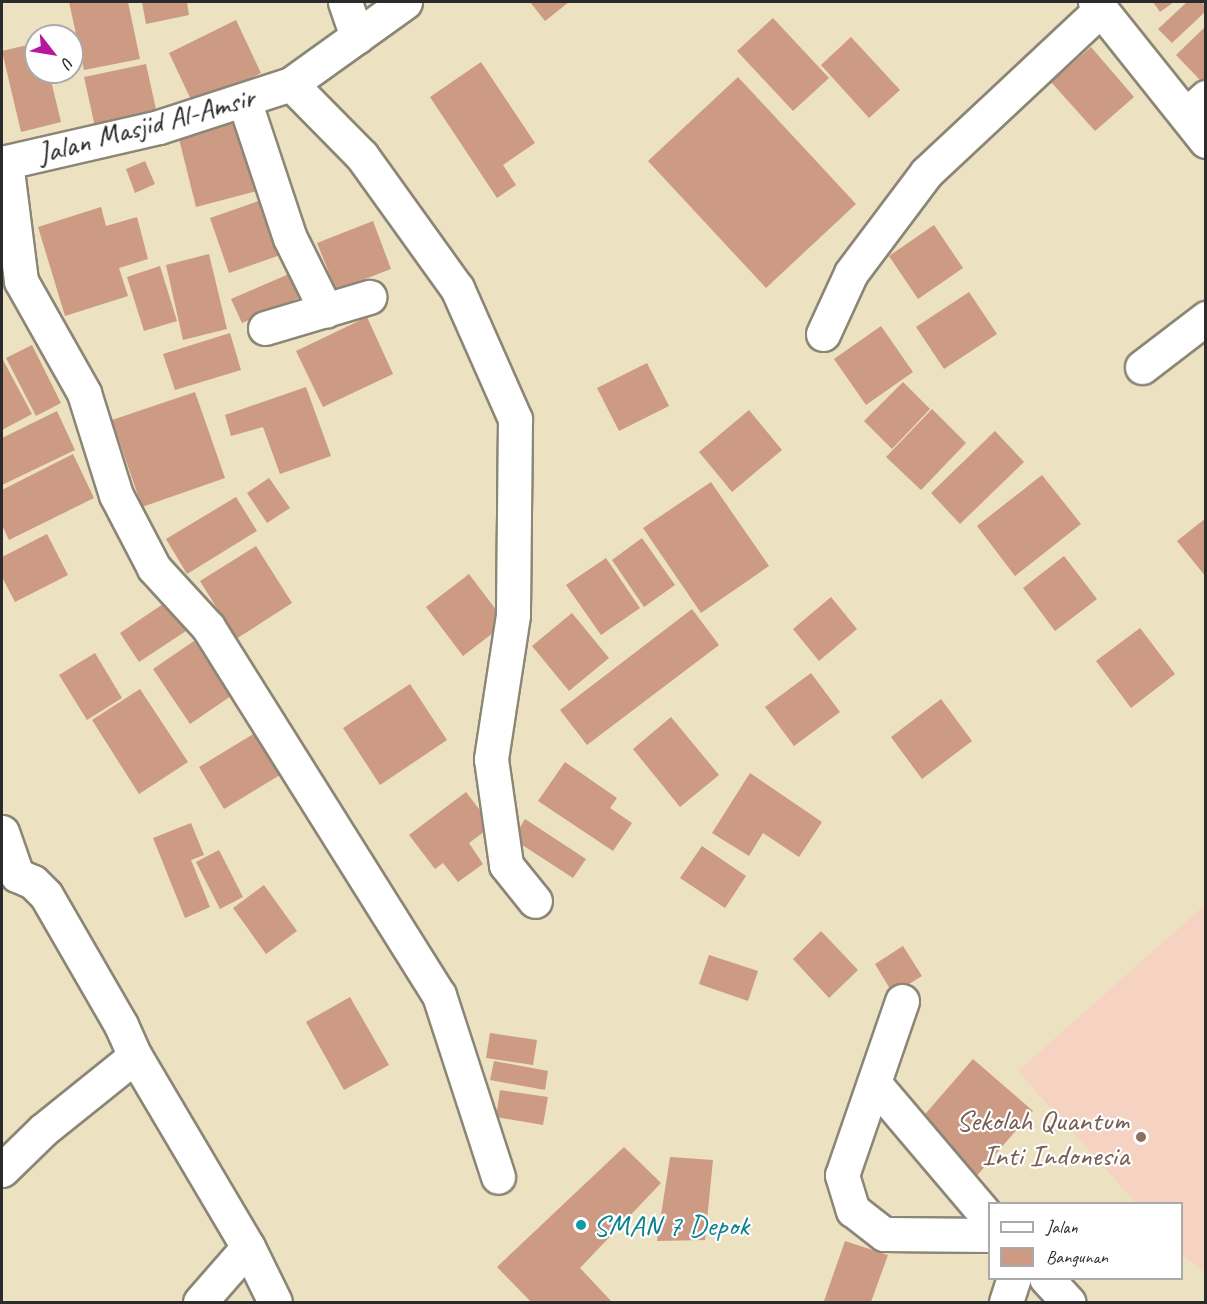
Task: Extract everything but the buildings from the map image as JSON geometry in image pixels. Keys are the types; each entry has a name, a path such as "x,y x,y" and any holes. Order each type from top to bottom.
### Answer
{"street":[{"path":"345,2 357,37"},
{"name":"Jalan Masjid Al-Amsir","path":"11,289 4,158 159,127 291,84 405,2"},
{"path":"823,334 851,273 926,173 1098,5 1196,106 1206,141"},
{"path":"291,84 362,156 457,288 515,419 513,615 491,759 506,865 535,901"},
{"path":"244,100 290,238 326,312"},
{"path":"11,289 84,393 116,495 154,568 208,627 439,995 498,1177"},
{"path":"265,328 326,312 369,297"},
{"path":"1142,367 1206,318"},
{"path":"2,832 9,879 33,882 46,895 122,1025 135,1056 248,1247 275,1302"},
{"path":"902,1001 842,1175 853,1210 884,1234 988,1236"},
{"path":"2,1170 43,1130 135,1056"},
{"path":"874,1083 988,1218"},
{"path":"201,1302 248,1247"},
{"path":"1006,1302 1013,1280"},
{"path":"1048,1280 1068,1302"}],"shaded area":[{"name":"Sekolah Quantum Inti Indonesia","path":"1205,905 1205,1273 1183,1255 1183,1202 1135,1202 1018,1071"}],"place":[{"name":"Sekolah Quantum Inti Indonesia","path":"1141,1137"},
{"name":"SMAN 7 Depok","path":"581,1225"}]}
